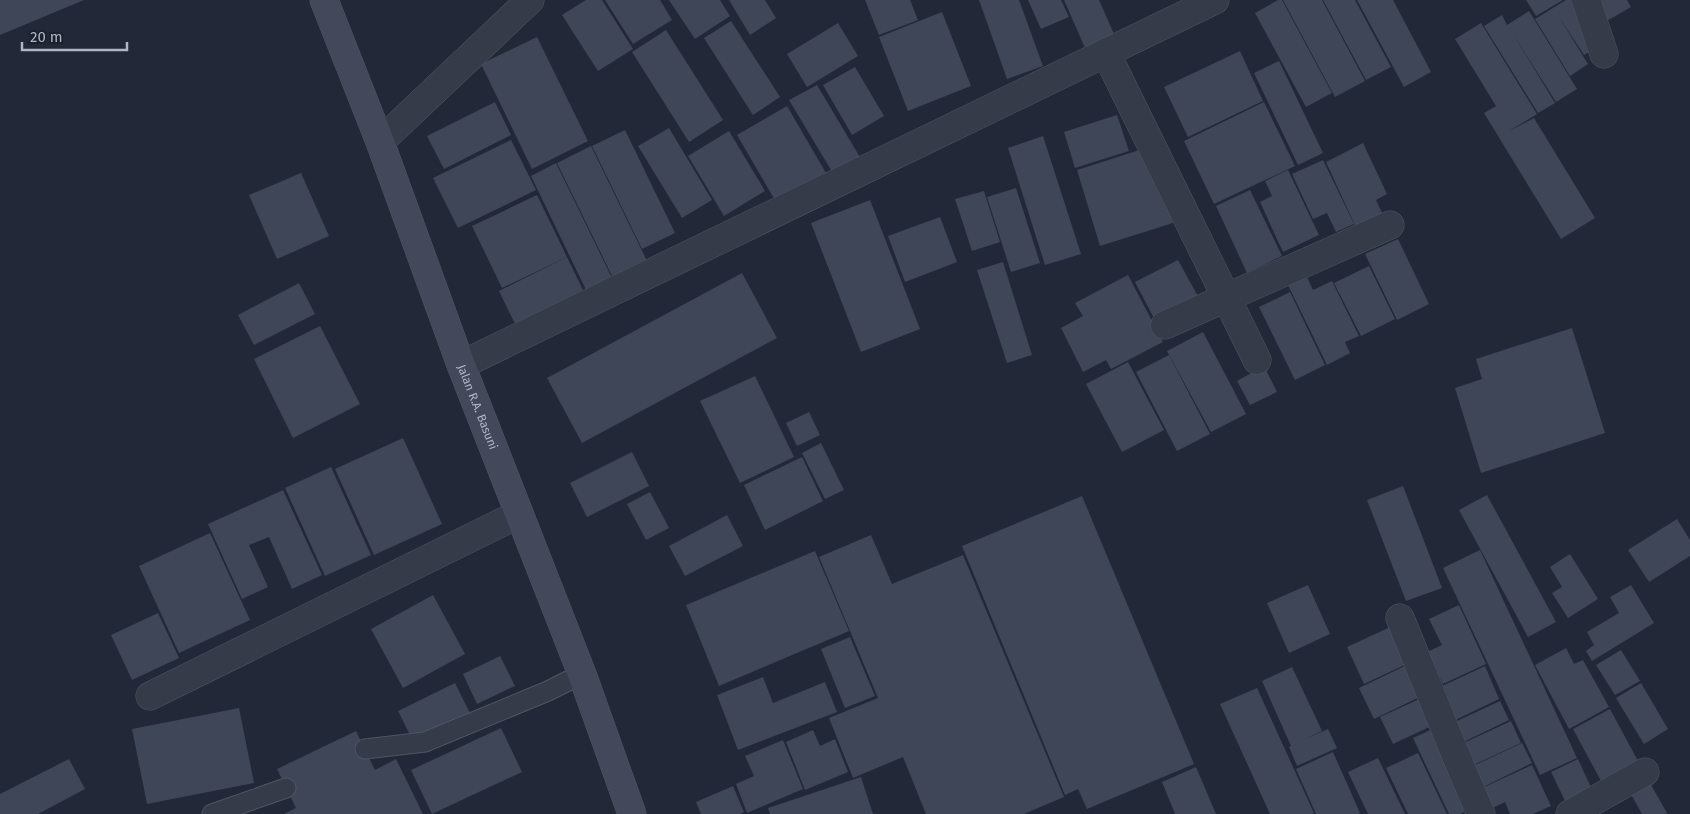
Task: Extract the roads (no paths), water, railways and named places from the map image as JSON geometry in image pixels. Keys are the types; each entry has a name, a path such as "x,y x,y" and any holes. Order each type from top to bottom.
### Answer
{"main road":[{"name":"Jalan R.A. Basuni","path":"324,0 380,142 461,365 582,674 632,814"}],"street":[{"path":"380,142 530,0"},
{"path":"461,365 1215,0"},
{"path":"1586,0 1604,54"},
{"path":"1106,53 1257,360"},
{"path":"1165,325 1390,225"},
{"path":"150,696 519,514"},
{"path":"1400,618 1433,696 1452,750 1481,814"},
{"path":"1570,814 1645,772"}],"lane":[{"path":"365,750 425,742 548,691 582,674"},
{"path":"212,814 286,788"}]}
